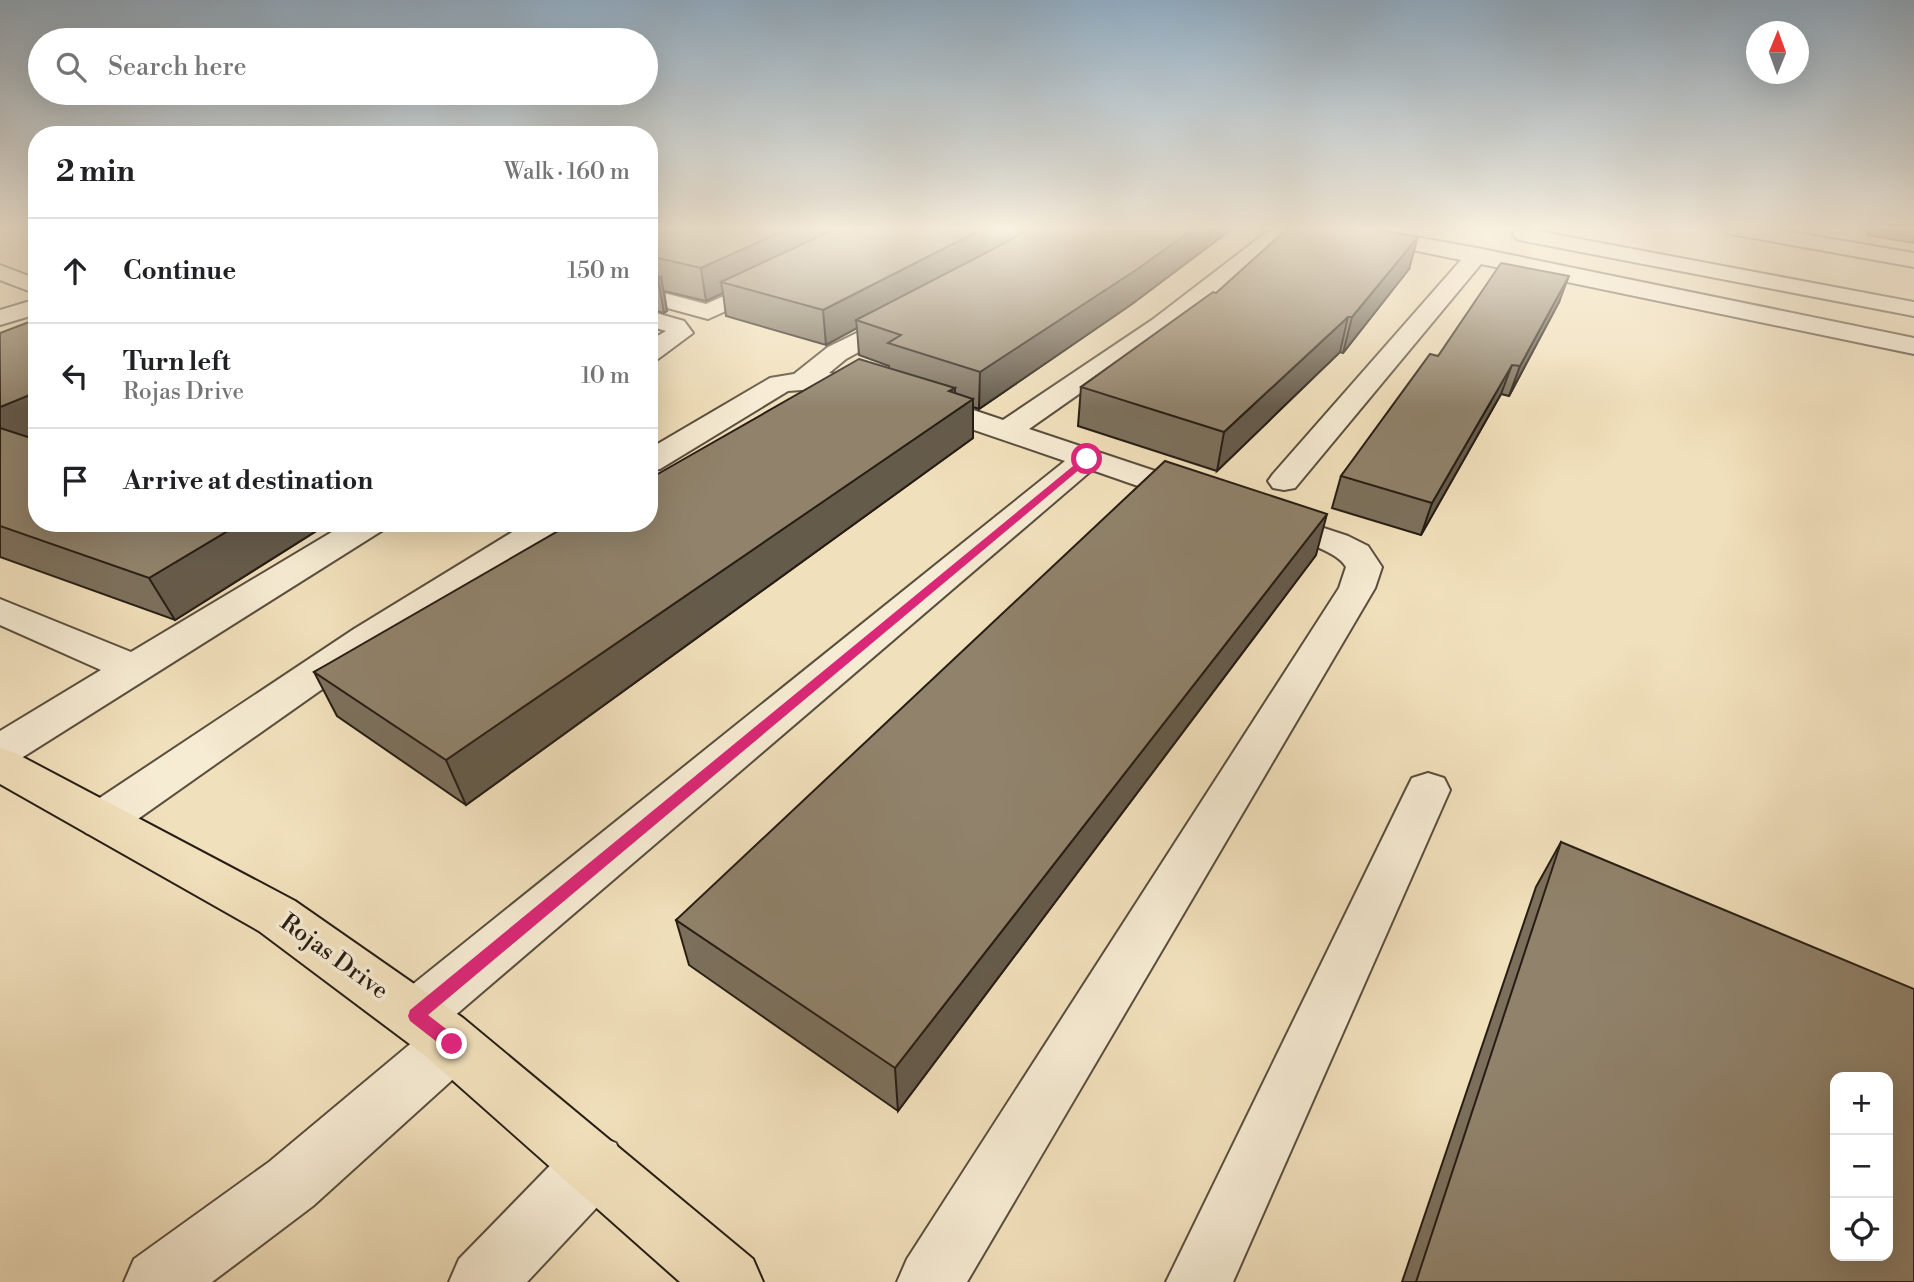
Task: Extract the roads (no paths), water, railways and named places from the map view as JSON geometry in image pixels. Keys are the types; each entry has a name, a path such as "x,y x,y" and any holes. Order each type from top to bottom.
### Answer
{"main road":[{"name":"Rojas Drive","path":"0,764 277,916 434,1030 730,1282"}],"street":[{"path":"658,298 708,312 758,288"},
{"path":"1006,431 1161,326 1209,288"},
{"path":"1284,481 1430,288"},
{"path":"1635,288 1914,346"},
{"path":"1682,299 1687,288"},
{"path":"1804,288 1914,309"},
{"path":"804,379 837,353 922,307"},
{"path":"0,318 28,309"},
{"path":"658,321 675,326 680,333 658,347"},
{"path":"658,456 780,384 804,379 829,379 874,386 1336,543 1356,553 1364,567 1357,588 930,1282"},
{"path":"157,1282 291,1184 434,1030 1087,459"},
{"path":"0,751 356,532"},
{"path":"102,820 368,639 537,532"},
{"path":"0,611 134,669"},
{"path":"1199,1282 1428,790"},
{"path":"482,1282 594,1165"}]}
